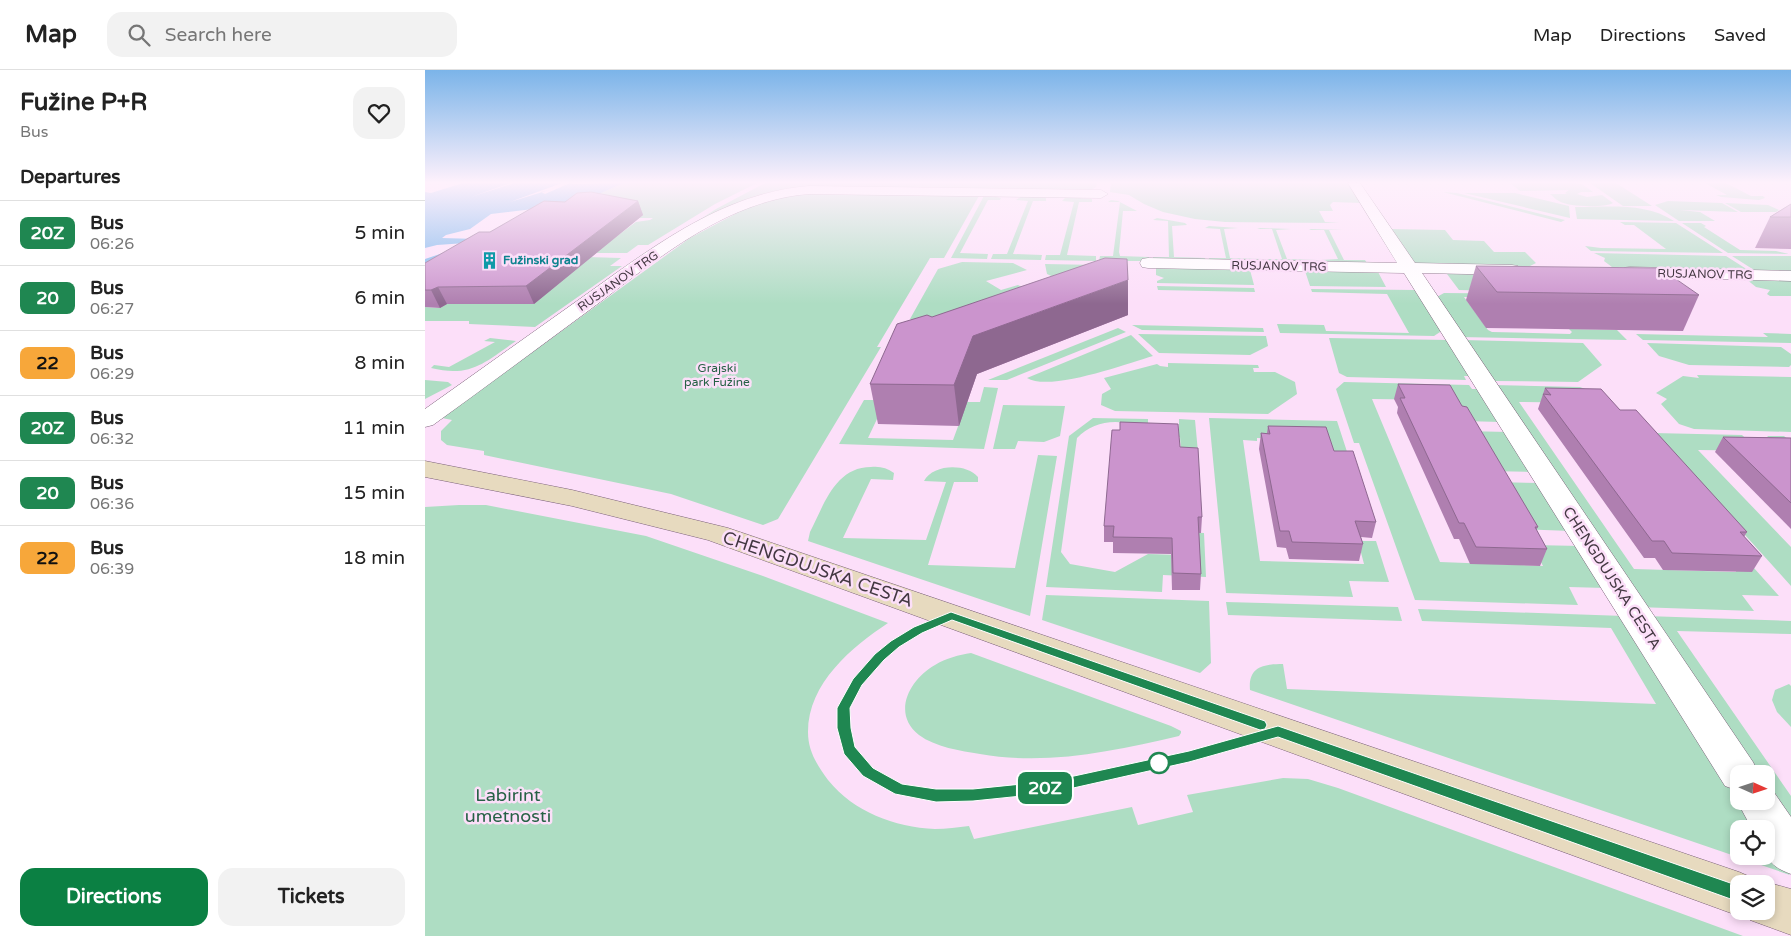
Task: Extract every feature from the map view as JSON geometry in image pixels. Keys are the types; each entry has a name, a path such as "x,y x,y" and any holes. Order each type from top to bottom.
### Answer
{"street":[{"name":"RUSJANOV TRG","path":"425,420 653,255 706,223"},
{"path":"1381,223 1410,268"},
{"name":"RUSJANOV TRG","path":"1148,264 1532,271"},
{"name":"CHENGDUJSKA CESTA","path":"1410,268 1733,765"},
{"name":"RUSJANOV TRG","path":"1611,272 1791,276"},
{"name":"CHENGDUJSKA CESTA","path":"425,469 478,478 649,515 718,534 1730,891"},
{"path":"425,488 478,478"},
{"path":"1763,810 1791,854"},
{"path":"1775,907 1791,912"}],"green space":[{"path":"634,223 683,223 648,245 638,245 627,253 594,253"},
{"name":"Grajski park Fužine","path":"717,223 963,223 944,258 930,258 877,347 881,347 778,519 763,525 671,494 484,455 484,451 447,445 441,440 441,431 452,420 442,418 690,238"},
{"path":"969,223 976,223 960,253 988,254 987,259 951,258"},
{"path":"1019,223 1025,223 1013,254 1042,255 1041,260 991,259 993,254 1007,254"},
{"path":"1068,223 1074,223 1067,255 1096,256 1096,261 1045,260 1046,255 1060,255"},
{"path":"1117,223 1122,223 1120,256 1149,257 1149,261 1099,261 1100,256 1113,256"},
{"path":"1168,223 1185,223 1187,225 1172,226 1174,257 1205,258 1206,262 1153,262 1153,257 1169,257"},
{"path":"1622,223 1677,223 1723,253 1591,251 1585,246 1666,249 1634,225"},
{"path":"1683,223 1702,223 1706,226 1704,227 1740,250 1776,251 1789,254 1728,253"},
{"path":"1209,226 1238,228 1224,229 1230,258 1262,259 1263,264 1210,262 1209,258 1226,258 1220,229 1205,228"},
{"path":"1260,228 1291,229 1276,230 1287,259 1317,260 1319,264 1267,264 1265,259 1282,259 1272,229 1257,229"},
{"path":"1311,229 1343,230 1329,230 1344,260 1365,260 1368,265 1323,265 1321,260 1338,259 1324,230 1309,230"},
{"path":"1389,229 1445,230 1453,240 1484,241 1494,252 1525,252 1536,263 1526,268 1430,267 1409,261"},
{"path":"1594,253 1726,256 1748,270 1612,267 1604,261 1605,258"},
{"path":"1732,256 1791,256 1791,271 1754,270"},
{"path":"587,257 621,258 610,266 622,266 535,327 469,324 469,321 425,321 425,307 440,308 455,299 534,304"},
{"path":"962,262 1013,263 1027,270 986,281 1001,290 1018,285 1022,287 1047,279 924,338 919,320 910,319 938,269"},
{"path":"1045,264 1099,265 1073,286 1047,274"},
{"path":"1156,268 1250,270 1254,285 1157,283 1157,281 1164,278 1156,275"},
{"path":"1305,271 1378,272 1386,287 1310,286"},
{"path":"1447,274 1521,275 1535,292 1459,290"},
{"path":"1746,279 1791,280 1791,296 1770,296 1767,294 1770,290 1756,287"},
{"path":"1157,286 1254,288 1255,292 1158,290"},
{"path":"1311,289 1417,290 1443,330 1434,336 1280,333 1277,324 1324,325 1326,331 1409,333 1387,294 1312,292"},
{"path":"1444,293 1538,294 1534,297 1464,297 1488,330 1492,332 1570,334 1572,332 1569,329 1617,330 1627,340 1459,337 1435,298"},
{"path":"1132,325 1263,328 1264,332 1142,330"},
{"path":"1118,328 1126,332 1007,380 988,380"},
{"path":"1763,333 1791,334 1791,343 1643,340 1636,334 1768,337"},
{"path":"1138,334 1266,336 1268,346 1250,355 1159,353"},
{"path":"1131,335 1153,356 1089,375 1053,382 1027,378"},
{"path":"490,338 516,341 477,366 457,371 431,368 434,365 449,367 495,342 484,341"},
{"path":"1329,338 1449,340 1472,376 1464,376 1466,380 1347,377 1339,373"},
{"path":"1462,340 1583,343 1602,365 1578,382 1495,381"},
{"path":"1647,343 1781,347 1791,354 1791,365 1789,367 1689,365 1659,356"},
{"path":"1168,363 1258,365 1259,368 1253,368 1254,372 1275,372 1295,382 1297,394 1268,414 1115,411 1101,405 1102,394 1111,389 1104,378 1157,364 1168,367"},
{"path":"1697,375 1791,377 1791,432 1694,429 1679,424 1661,404 1667,399 1656,393 1683,376 1699,378"},
{"path":"425,380 448,382 452,385 425,399"},
{"path":"1344,382 1469,385 1472,389 1481,389 1501,422 1463,421 1451,400 1372,399 1440,562 1543,566 1532,545 1581,546 1606,588 1569,587 1578,605 1415,600 1359,443 1354,443 1336,389"},
{"path":"1492,385 1580,387 1604,396 1595,403 1519,402 1634,569 1736,572 1737,549 1779,596 1742,595 1754,611 1637,607"},
{"path":"984,387 998,388 984,449 839,444 864,400 886,400 868,438 953,440 967,402 980,402"},
{"path":"1003,405 1065,406 1060,436 1044,442 1018,441 1015,449 993,449"},
{"path":"1093,418 1148,419 1148,435 1132,424 1109,422 1089,429 1077,438 1061,552 1070,564 1115,572 1148,554 1181,555 1181,532 1204,533 1206,577 1163,575 1162,592 1046,587 1069,436"},
{"path":"1209,418 1337,421 1351,464 1334,464 1326,440 1257,438 1257,441 1243,440 1260,561 1364,564 1358,541 1376,541 1389,582 1349,581 1353,597 1226,593"},
{"path":"1179,419 1195,420 1199,463 1182,462 1180,437 1153,436 1179,432"},
{"path":"1464,431 1508,432 1534,472 1487,471"},
{"path":"1653,433 1742,435 1757,449 1781,448 1767,436 1784,436 1791,442 1785,451 1698,450 1791,547 1791,586"},
{"path":"1038,455 1057,456 1030,616 808,541 810,532 826,500 840,480 848,473 874,467 883,468 894,473 893,480 871,479 843,538 926,540 946,482 924,481 928,475 942,469 950,467 966,469 978,477 978,482 954,482 928,565 1015,568"},
{"path":"1493,482 1540,483 1571,531 1520,529"},
{"name":"Labirint umetnosti","path":"486,505 646,536 763,576 888,623 860,643 824,682 815,698 810,714 808,739 820,769 838,791 862,809 890,821 920,828 935,829 969,826 974,839 1132,807 1138,825 1193,812 1187,795 1283,778 1308,779 1338,788 1743,936 425,936 425,507"},
{"path":"1046,595 1209,601 1211,663 1200,673 1042,620"},
{"path":"1226,602 1398,607 1402,621 1228,615"},
{"path":"1418,609 1624,616 1730,781 1730,810 1746,810 1754,820 1730,820 1730,854 1250,690 1251,676 1258,668 1283,664 1287,689 1656,704 1611,628 1422,621"},
{"path":"1646,616 1791,621 1791,634 1677,631 1770,765 1744,765"},
{"path":"971,653 1171,726 1181,731 1181,733 1179,736 1130,747 1055,758 1005,757 980,754 933,743 919,735 911,726 906,717 907,697 918,679 926,671 944,660"},
{"path":"1789,684 1791,686 1791,727 1777,712 1772,700 1775,690"},
{"path":"1775,773 1791,796 1791,837 1773,810 1775,810"},
{"path":"1775,852 1790,875 1761,865 1775,865"}],"water":[{"path":"425,223 478,223 470,229 446,235 442,238 478,239 507,223 535,223 425,277 425,259 467,245 466,243 437,245 425,248"}],"building":[{"path":"505,223 608,223 526,286 438,287 425,290 425,263 479,232 490,232"},
{"path":"1105,258 1127,259 1128,280 973,336 954,385 870,384 897,324 927,315 932,317"},
{"path":"1476,266 1660,268 1699,295 1497,292"},
{"path":"1398,384 1450,385 1462,406 1467,407 1538,527 1535,527 1547,549 1476,547 1464,523 1459,523 1400,398 1405,398"},
{"path":"1545,388 1601,389 1620,410 1636,410 1747,532 1740,532 1762,556 1672,553 1664,541 1652,541 1543,394 1551,395"},
{"path":"1120,422 1178,424 1180,447 1198,448 1202,517 1198,517 1201,574 1173,573 1172,538 1113,537 1114,526 1104,526 1112,430 1120,430"},
{"path":"1268,426 1326,427 1334,451 1353,451 1376,522 1355,521 1363,544 1292,542 1289,531 1280,531 1261,433 1270,434"},
{"path":"1723,437 1791,438 1791,503"}],"bus line":[{"name":"20Z","path":"1260,725 951,616 918,630 895,644 879,657 857,682 844,708 844,728 849,750 868,772 900,790 936,796 973,795 1051,787 1189,756 1278,731 1730,891"}],"place":[{"name":"Fužinski grad","path":"489,260"}]}
